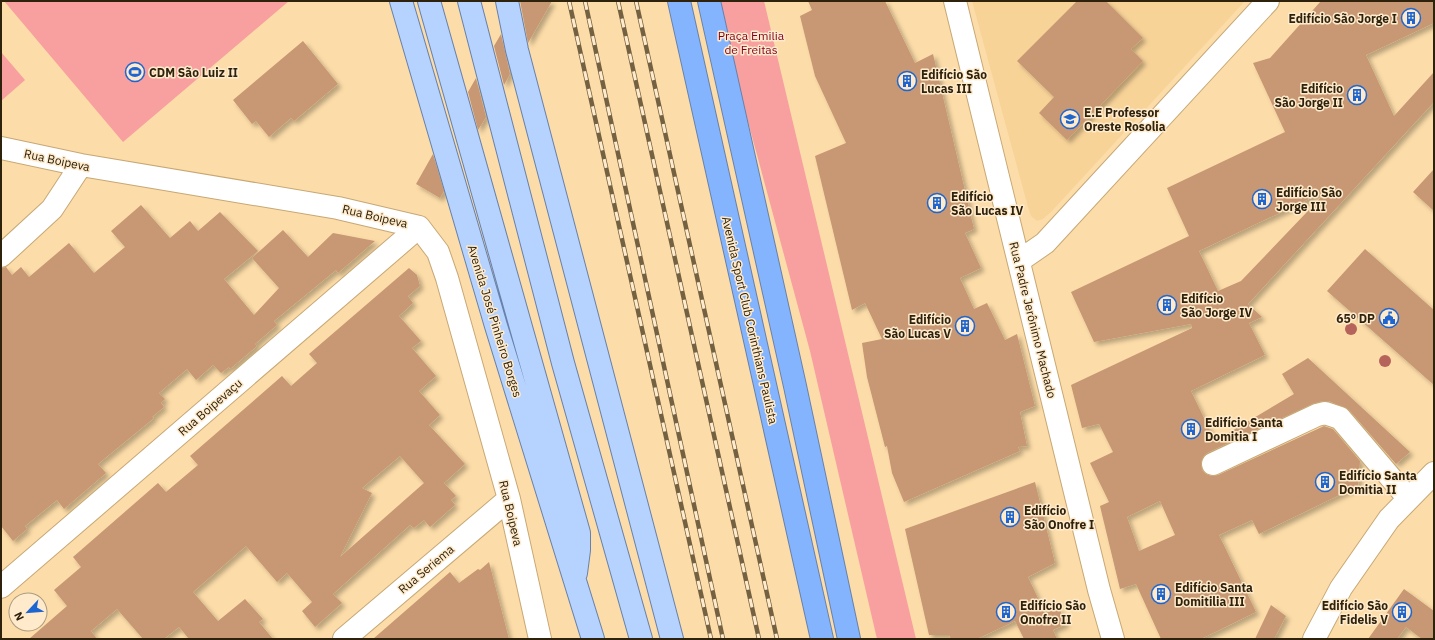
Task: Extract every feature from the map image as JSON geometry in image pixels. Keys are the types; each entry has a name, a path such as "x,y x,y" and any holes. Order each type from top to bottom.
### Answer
{"highway":[{"name":"Avenida Sport Club Corinthians Paulista","path":"680,1 822,639"},
{"path":"709,1 796,386 849,639"}],"main road":[{"name":"Avenida José Pinheiro Borges","path":"401,1 501,341 593,639"},
{"path":"429,1 579,533 579,550 575,580"},
{"path":"469,1 563,363 641,639"},
{"path":"507,1 518,50 672,639"}],"street":[{"name":"Rua Padre Jerônimo Machado","path":"955,1 1099,590 1113,639"},
{"path":"1019,261 1045,243 1268,1"},
{"name":"Rua Boipeva","path":"1,148 81,165 338,208 419,227 438,252 447,278 509,499 540,639"},
{"path":"1,256 52,209 81,165"},
{"name":"Rua Boipevaçu","path":"1,587 419,227"},
{"path":"1213,464 1317,415 1334,415 1340,418 1408,498"},
{"path":"1314,639 1341,588 1389,519 1434,473"},
{"name":"Rua Seriema","path":"344,639 509,499"}],"shaded area":[{"name":"E.E Professor Oreste Rosolia","path":"972,1 1245,1 1052,211 1043,219 1037,221 1031,216 1028,207"}],"green space":[{"name":"CDM São Luiz II","path":"4,1 289,1 123,142"},
{"name":"Praça Emilia de Freitas","path":"719,1 764,1 916,639 877,639 810,351 747,118"},
{"path":"1,52 25,80 1,101"}],"building":[{"path":"520,1 552,1 528,43"},
{"path":"808,1 885,1 915,63 933,54 974,229 965,233 981,268 960,278 974,309 987,303 1005,340 1017,334 1035,406 1020,412 1027,446 1018,447 1020,451 904,502 892,473 887,446 885,447 867,377 862,343 882,339 865,303 852,310 815,156 846,143 815,76 800,16 812,10"},
{"path":"1077,1 1106,1 1143,38 1131,49 1143,61 1067,140 1039,113 1054,97 1017,61"},
{"path":"1321,1 1434,1 1434,23 1366,55 1394,116 1434,72 1434,102 1248,304 1262,317 1249,323 1265,355 1191,391 1215,441 1294,394 1282,374 1308,358 1410,452 1396,464 1349,410 1329,401 1322,401 1312,404 1207,453 1203,457 1201,463 1202,470 1206,474 1212,476 1218,475 1324,426 1333,429 1360,461 1358,486 1259,534 1252,520 1219,535 1256,612 1201,639 1161,639 1136,584 1120,589 1100,506 1109,502 1090,463 1113,452 1099,424 1082,428 1071,385 1192,328 1191,324 1094,342 1071,292 1189,236 1167,188 1285,132 1253,63 1270,58","holes":["1328,190 1241,281 1218,291 1199,251","1160,501 1175,535 1139,551 1127,517"]},
{"path":"501,34 510,74 504,85 494,46"},
{"path":"303,41 338,84 294,121 291,118 269,137 256,121 252,124 233,100"},
{"path":"476,78 486,117 478,130 468,92"},
{"path":"433,154 444,191 440,198 416,184"},
{"path":"1434,169 1434,211 1413,192"},
{"path":"141,205 170,238 190,221 198,231 220,212 258,251 224,279 254,315 279,288 252,258 283,230 308,257 333,233 375,241 338,273 336,270 274,321 277,325 255,344 257,346 230,369 229,367 221,373 213,365 196,380 187,369 159,393 165,399 161,403 164,407 152,417 154,418 98,464 106,473 64,509 57,500 25,526 27,529 13,541 1,526 1,268 6,267 12,275 21,267 29,277 69,243 94,273 125,247 111,231"},
{"path":"1365,249 1434,310 1434,385 1327,291"},
{"path":"409,268 417,275 420,286 408,296 413,303 399,316 421,341 412,348 436,376 419,391 440,415 429,425 465,464 444,483 456,496 451,500 455,505 430,527 424,520 414,528 410,525 333,594 342,603 315,627 302,611 312,602 287,573 277,582 246,546 193,592 218,621 245,599 263,619 259,622 273,639 189,639 179,627 164,639 143,639 117,609 91,631 97,639 29,639 37,632 48,632 48,622 67,606 54,590 81,567 73,557 158,483 166,492 198,465 190,456 282,376 291,386 317,363 309,354","holes":["400,456 424,483 340,557 372,493 362,488"]},
{"path":"1035,482 1055,563 1028,577 1045,613 1059,608 1066,624 1053,630 1057,639 1024,639 1015,621 977,639 951,639 949,635 929,635 905,529"},
{"path":"489,562 509,639 373,639 450,572 459,583 478,569 480,570"},
{"name":"Edifício São Fidelis V","path":"1404,589 1434,611 1434,639 1422,639 1406,627 1397,639 1368,639"},
{"path":"1271,605 1286,616 1274,639 1255,639"}],"railway":[{"path":"569,1 711,639"},
{"path":"585,1 723,639"},
{"path":"618,1 759,639"},
{"path":"636,1 777,639"}],"place":[{"name":"Edifício São Jorge I","path":"1411,18"},
{"name":"CDM São Luiz II","path":"135,72"},
{"name":"Edifício São Lucas III","path":"907,81"},
{"name":"Edifício São Jorge II","path":"1357,95"},
{"name":"E.E Professor Oreste Rosolia","path":"1070,119"},
{"name":"Edifício São Jorge III","path":"1262,199"},
{"name":"Edifício São Lucas IV","path":"937,203"},
{"name":"Edifício São Jorge IV","path":"1167,305"},
{"name":"65º DP","path":"1389,318"},
{"name":"Edifício São Lucas V","path":"965,326"},
{"name":"Edifício Santa Domitia I","path":"1191,429"},
{"name":"Edifício Santa Domitia II","path":"1325,482"},
{"name":"Edifício São Onofre I","path":"1010,517"},
{"name":"Edifício Santa Domitilia III","path":"1161,594"},
{"name":"Edifício São Onofre II","path":"1006,612"},
{"name":"Edifício São Fidelis V","path":"1402,612"}]}
